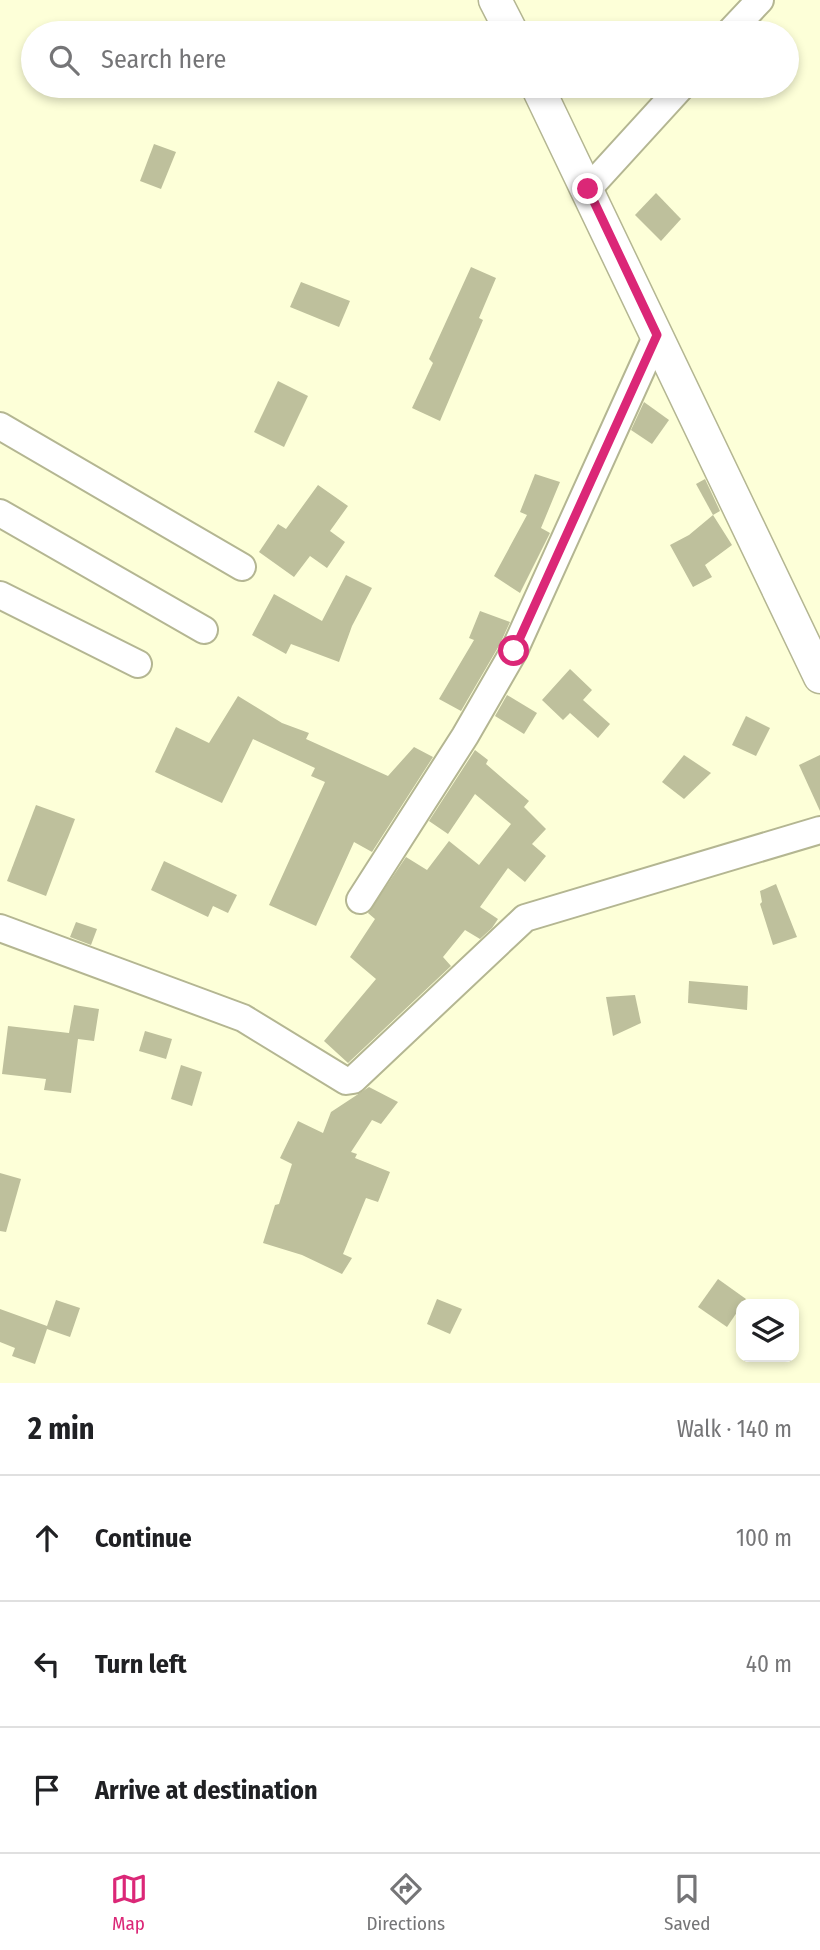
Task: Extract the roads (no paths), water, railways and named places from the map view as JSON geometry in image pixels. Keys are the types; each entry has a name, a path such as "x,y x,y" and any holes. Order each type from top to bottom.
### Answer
{"street":[{"path":"495,0 506,21"},
{"path":"740,21 760,0"},
{"path":"543,98 820,677"},
{"path":"588,189 671,98"},
{"path":"360,900 465,736 514,651 657,335"},
{"path":"0,426 242,568"},
{"path":"0,513 204,630"},
{"path":"0,595 138,664"},
{"path":"0,928 243,1018 346,1081 353,1080 525,919 820,830"}]}
